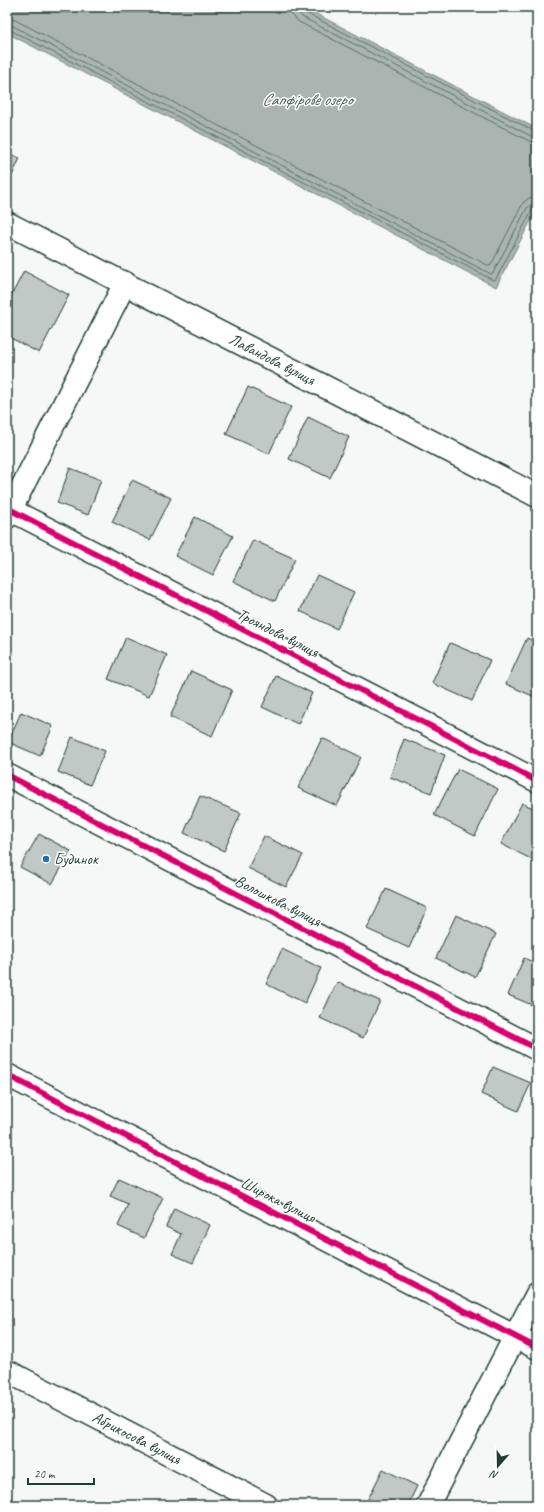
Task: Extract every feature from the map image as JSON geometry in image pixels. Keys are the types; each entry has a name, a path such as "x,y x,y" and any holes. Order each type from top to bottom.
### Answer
{"street":[{"name":"Лавандова вулиця","path":"7,223 537,496"},
{"path":"8,511 125,283"},
{"name":"Трояндова вулиця","path":"8,511 537,781"},
{"name":"Волошкова вулиця","path":"7,775 537,1050"},
{"name":"Широка вулиця","path":"7,1075 537,1348"},
{"path":"428,1505 537,1294"},
{"name":"Абрикосова вулиця","path":"7,1371 266,1505"}],"water":[{"name":"Сапфірове озеро","path":"7,7 303,7 537,129 537,209 496,287 7,33"}],"building":[{"path":"7,153 20,158 11,178 7,177"},
{"path":"24,271 69,295 39,353 7,336 7,304"},
{"path":"248,387 291,407 269,454 226,434"},
{"path":"308,417 349,437 330,478 289,459"},
{"path":"70,468 101,480 88,515 57,503"},
{"path":"132,480 171,498 150,540 112,522"},
{"path":"195,517 233,536 213,575 175,556"},
{"path":"253,540 295,559 275,601 233,581"},
{"path":"317,575 354,592 337,629 300,611"},
{"path":"126,637 167,655 149,696 108,679"},
{"path":"527,638 537,643 537,698 506,684"},
{"path":"450,643 490,660 472,701 432,683"},
{"path":"191,671 232,690 212,736 170,717"},
{"path":"276,676 312,693 298,724 262,707"},
{"path":"21,712 53,726 40,756 8,742"},
{"path":"72,737 105,751 90,785 58,772"},
{"path":"322,738 361,757 337,806 298,788"},
{"path":"404,739 445,755 431,793 390,777"},
{"path":"458,769 498,789 475,836 434,815"},
{"path":"200,796 241,813 224,851 184,833"},
{"path":"522,803 537,810 537,862 501,844"},
{"name":"Будинок","path":"39,834 71,851 52,884 20,867"},
{"path":"264,836 303,855 286,887 248,868"},
{"path":"386,889 427,908 409,948 367,929"},
{"path":"456,915 496,934 475,977 436,958"},
{"path":"282,949 321,968 305,1003 266,984"},
{"path":"524,958 537,964 537,1007 508,995"},
{"path":"337,982 380,1001 363,1038 320,1018"},
{"path":"493,1067 531,1083 518,1111 481,1094"},
{"path":"119,1178 163,1198 144,1238 118,1226 128,1204 110,1196"},
{"path":"174,1208 210,1225 193,1263 172,1254 181,1234 166,1227"},
{"path":"383,1469 417,1486 408,1505 365,1505"}],"cycle path":[{"path":"7,508 537,781"},
{"path":"7,775 537,1049"},
{"path":"7,1075 537,1348"}],"place":[{"name":"Будинок","path":"46,859"}]}
